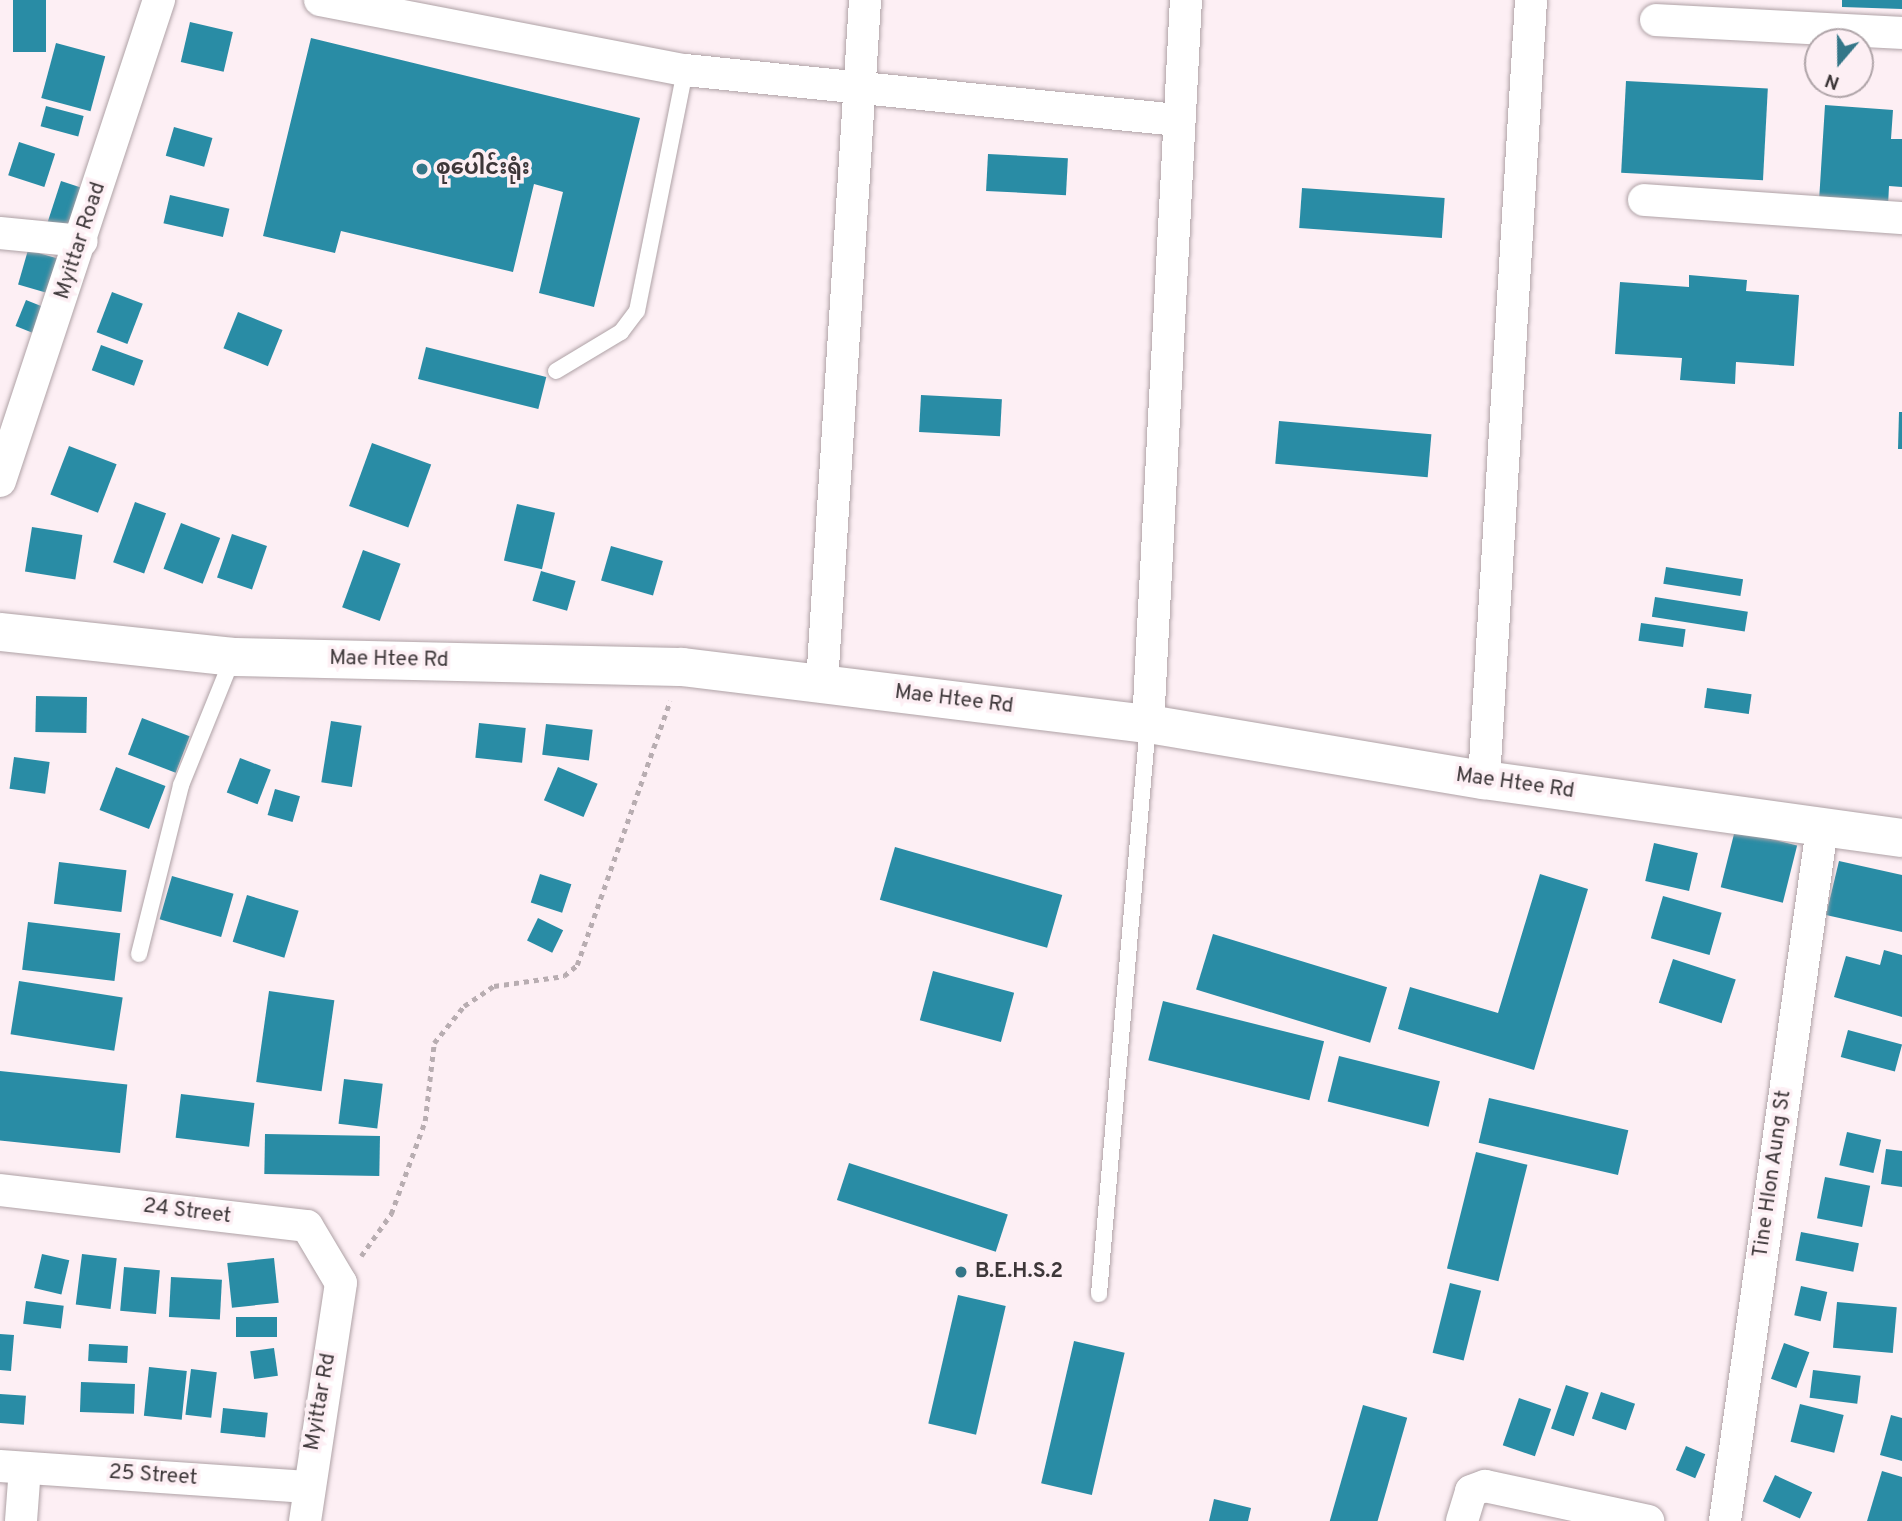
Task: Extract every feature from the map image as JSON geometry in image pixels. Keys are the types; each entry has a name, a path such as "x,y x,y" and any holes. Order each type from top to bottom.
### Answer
{"street":[{"name":"Myittar Road","path":"0,481 82,241 159,0"},
{"path":"320,0 357,3 685,70 858,85 1179,120"},
{"path":"822,684 865,0"},
{"path":"1148,724 1186,0"},
{"path":"1485,780 1531,0"},
{"path":"1656,20 1902,33"},
{"path":"1644,200 1902,218"},
{"path":"0,233 82,241"},
{"name":"Mae Htee Rd","path":"0,632 233,656 682,667 1148,724 1485,780 1902,838"},
{"name":"Tine Hlon Aung St","path":"1725,1521 1822,828"},
{"name":"24 Street","path":"0,1190 307,1226 341,1283"},
{"name":"Myittar Rd","path":"305,1521 307,1487 341,1283"},
{"path":"13,1467 21,1521"},
{"name":"25 Street","path":"13,1467 307,1487"},
{"path":"1463,1513 1471,1491 1485,1486 1648,1521"}],"lane":[{"path":"556,371 621,332 637,311 685,70"},
{"path":"139,954 181,785 233,656"},
{"path":"1099,1294 1148,724"}],"path":[{"path":"341,1283 391,1214 425,1121 434,1043 464,1006 494,986 564,976 577,965 682,667"}],"building":[{"path":"13,0 46,0 46,52 13,52"},
{"path":"1842,0 1902,0 1902,9 1842,7"},
{"path":"190,22 233,32 224,72 181,62"},
{"path":"311,38 640,118 594,307 539,293 563,192 534,184 513,272 341,231 335,253 263,236"},
{"path":"56,43 105,56 91,111 41,98"},
{"path":"1626,81 1768,88 1763,180 1621,173"},
{"path":"1825,105 1893,110 1891,139 1902,139 1902,187 1889,186 1888,206 1819,201"},
{"path":"46,106 84,116 78,136 41,126"},
{"path":"174,127 212,138 204,167 166,156"},
{"path":"19,142 55,154 44,187 8,175"},
{"path":"988,154 1068,158 1066,195 986,191"},
{"path":"61,181 91,191 77,235 47,225"},
{"path":"1302,188 1445,198 1442,238 1299,228"},
{"path":"170,195 229,209 223,237 163,223"},
{"path":"28,250 69,262 59,296 18,285"},
{"path":"1689,275 1747,280 1746,291 1799,295 1794,366 1736,362 1735,384 1680,380 1682,358 1615,354 1620,282 1689,287"},
{"path":"112,292 143,304 127,344 97,332"},
{"path":"26,300 53,311 42,337 16,326"},
{"path":"238,312 283,330 268,366 223,348"},
{"path":"101,345 143,360 134,386 92,370"},
{"path":"426,347 546,377 538,409 418,379"},
{"path":"921,395 1002,399 1000,436 919,432"},
{"path":"1899,412 1902,412 1902,449 1898,449"},
{"path":"1279,421 1431,434 1428,477 1275,464"},
{"path":"372,443 431,465 408,528 349,506"},
{"path":"69,446 117,464 98,513 50,495"},
{"path":"135,502 166,513 144,573 113,562"},
{"path":"517,504 555,513 542,569 504,561"},
{"path":"181,523 220,538 203,584 163,569"},
{"path":"32,527 82,535 75,579 25,571"},
{"path":"232,534 267,546 252,590 217,577"},
{"path":"611,546 663,561 653,595 601,581"},
{"path":"363,550 401,564 380,621 342,607"},
{"path":"1666,567 1743,579 1740,596 1663,584"},
{"path":"541,571 576,581 567,611 532,601"},
{"path":"1655,597 1748,612 1745,631 1652,617"},
{"path":"1641,623 1686,629 1683,647 1638,641"},
{"path":"1707,688 1752,694 1749,714 1704,708"},
{"path":"36,696 87,697 86,733 35,732"},
{"path":"142,718 190,736 176,773 128,754"},
{"path":"331,721 362,726 352,787 321,782"},
{"path":"479,723 526,728 522,763 475,758"},
{"path":"546,724 593,730 589,760 542,755"},
{"path":"14,757 50,762 45,794 10,789"},
{"path":"240,758 271,770 258,804 227,793"},
{"path":"116,767 165,786 149,829 100,810"},
{"path":"558,767 598,784 584,817 544,800"},
{"path":"275,789 300,796 293,822 268,815"},
{"path":"1735,830 1797,845 1783,903 1721,887"},
{"path":"1654,843 1698,853 1689,891 1645,881"},
{"path":"895,847 1062,895 1047,948 880,900"},
{"path":"1839,861 1902,875 1902,932 1826,915"},
{"path":"59,862 126,870 121,912 54,904"},
{"path":"540,874 571,884 562,913 531,903"},
{"path":"1540,874 1588,889 1534,1070 1398,1029 1410,987 1498,1013"},
{"path":"172,876 234,894 221,937 160,919"},
{"path":"247,895 299,911 284,958 233,942"},
{"path":"1663,896 1722,913 1710,955 1651,938"},
{"path":"538,918 563,930 552,953 527,940"},
{"path":"28,922 120,933 114,981 22,970"},
{"path":"1213,934 1387,987 1370,1043 1196,989"},
{"path":"1884,950 1902,955 1902,1017 1834,997 1846,956 1880,965"},
{"path":"1673,959 1736,979 1722,1023 1659,1003"},
{"path":"933,971 1014,993 1001,1042 920,1020"},
{"path":"19,981 123,997 114,1051 11,1034"},
{"path":"269,991 334,1000 322,1091 256,1082"},
{"path":"1163,1001 1324,1041 1309,1100 1148,1060"},
{"path":"1848,1030 1902,1044 1895,1072 1841,1057"},
{"path":"1339,1056 1440,1081 1429,1127 1328,1102"},
{"path":"0,1071 127,1084 120,1153 0,1140"},
{"path":"344,1079 383,1084 377,1128 339,1124"},
{"path":"181,1094 254,1103 249,1147 176,1138"},
{"path":"1489,1098 1628,1130 1618,1175 1479,1143"},
{"path":"1847,1132 1881,1140 1873,1173 1839,1165"},
{"path":"265,1134 380,1136 379,1176 264,1174"},
{"path":"1886,1149 1902,1151 1902,1187 1881,1184"},
{"path":"1476,1152 1527,1165 1498,1281 1447,1268"},
{"path":"849,1163 1008,1215 996,1252 837,1200"},
{"path":"1825,1177 1870,1186 1862,1227 1817,1218"},
{"path":"1801,1232 1859,1243 1853,1272 1795,1260"},
{"path":"42,1254 69,1260 61,1294 34,1288"},
{"path":"82,1254 117,1258 111,1309 76,1305"},
{"path":"274,1258 279,1303 232,1308 227,1263"},
{"path":"124,1267 160,1270 156,1314 120,1311"},
{"path":"171,1277 222,1280 220,1320 169,1317"},
{"path":"1450,1283 1481,1291 1464,1361 1433,1353"},
{"path":"1801,1286 1827,1292 1821,1321 1794,1315"},
{"path":"958,1295 1006,1306 976,1435 928,1424"},
{"path":"26,1301 64,1306 61,1328 23,1324"},
{"path":"1837,1302 1897,1307 1893,1353 1833,1348"},
{"path":"236,1317 277,1317 277,1337 236,1337"},
{"path":"0,1334 14,1335 11,1371 0,1370"},
{"path":"1074,1341 1125,1353 1092,1495 1041,1483"},
{"path":"1784,1343 1809,1352 1796,1388 1771,1379"},
{"path":"89,1344 128,1346 127,1363 88,1361"},
{"path":"274,1348 278,1376 254,1379 250,1351"},
{"path":"149,1367 187,1371 182,1420 144,1416"},
{"path":"191,1369 217,1372 211,1418 185,1415"},
{"path":"1813,1370 1861,1376 1857,1404 1810,1398"},
{"path":"81,1382 135,1384 134,1414 80,1412"},
{"path":"1566,1385 1589,1393 1574,1436 1551,1428"},
{"path":"1601,1392 1635,1404 1626,1430 1592,1418"},
{"path":"0,1394 26,1396 24,1425 0,1423"},
{"path":"1519,1398 1551,1409 1535,1456 1503,1445"},
{"path":"1800,1404 1844,1415 1834,1453 1791,1442"},
{"path":"1363,1405 1407,1418 1378,1521 1330,1521"},
{"path":"223,1408 268,1413 265,1438 220,1433"},
{"path":"1891,1415 1902,1418 1902,1461 1880,1455"},
{"path":"1686,1446 1705,1454 1695,1478 1676,1470"},
{"path":"1882,1471 1902,1477 1902,1521 1867,1521"},
{"path":"1775,1475 1812,1492 1800,1519 1763,1501"},
{"path":"1214,1499 1251,1508 1248,1521 1209,1521"}],"place":[{"name":"စုပေါင်းရုံး","path":"422,169"},
{"name":"B.E.H.S.2","path":"961,1272"}]}
